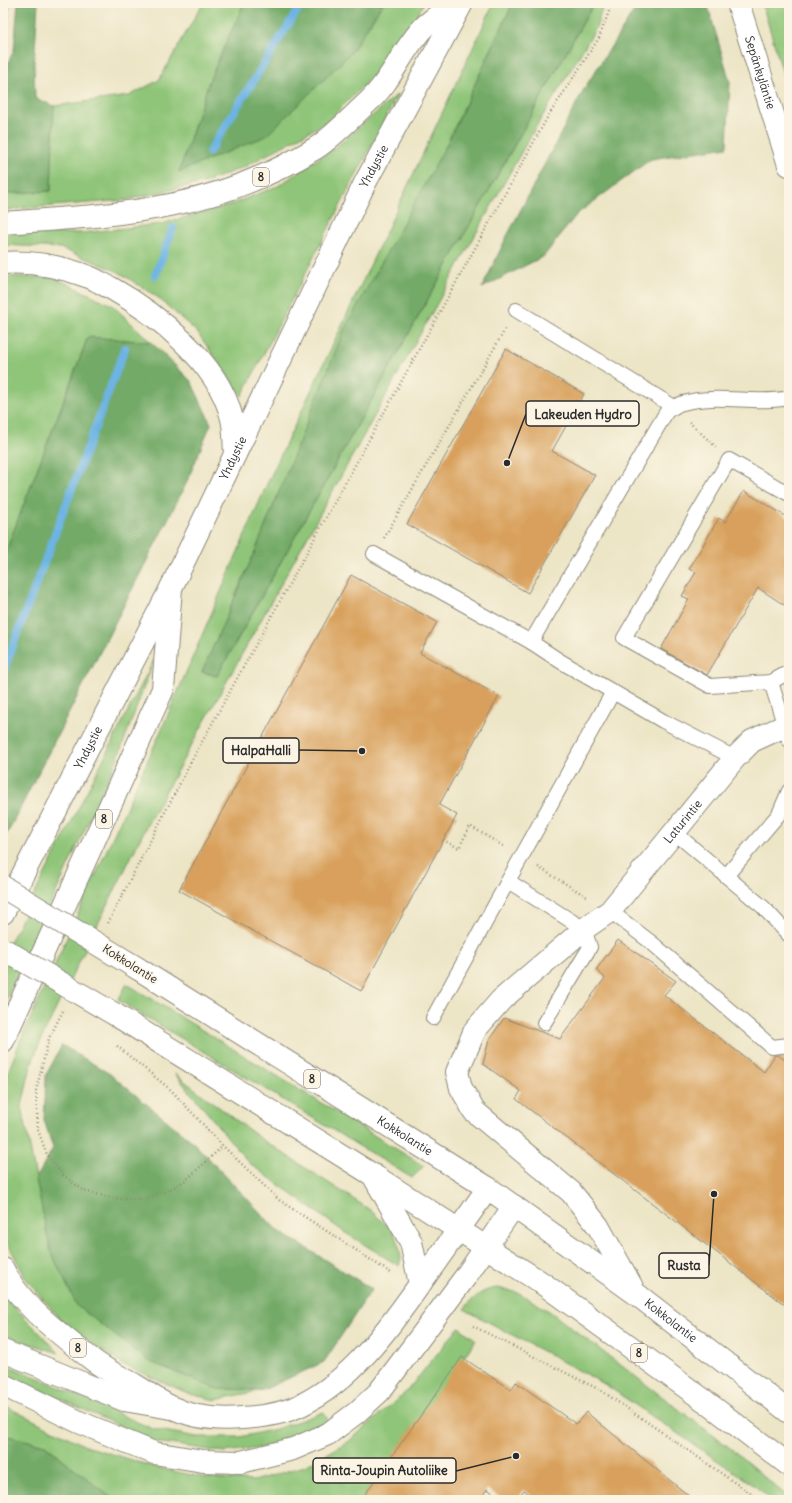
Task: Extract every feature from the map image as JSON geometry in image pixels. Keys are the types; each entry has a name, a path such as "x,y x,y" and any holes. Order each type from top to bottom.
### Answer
{"main road":[{"name":"8","path":"3,223 122,214 175,205 225,192 261,177 317,147 372,98 424,27 455,3"},
{"name":"Yhdystie","path":"3,913 171,588 365,182 462,3"},
{"name":"Sepänkyläntie","path":"738,3 789,165"},
{"path":"3,262 52,266 90,277 130,299 164,325 188,345 210,373 224,396 232,415 235,455"},
{"name":"8","path":"3,1041 163,689 171,588"},
{"name":"Laturintie","path":"635,1293 598,1226 571,1192 474,1111 461,1088 457,1072 475,1030 501,1000 584,929 610,910 735,758 752,741 788,730"},
{"name":"Kokkolantie","path":"3,887 137,968 488,1188 635,1293 789,1412"},
{"name":"8","path":"3,949 116,1015 459,1229 567,1300 705,1401 789,1465"},
{"name":"8","path":"3,1269 7,1278 41,1318 102,1368 171,1408 199,1417 220,1420 277,1413 300,1406 325,1391 347,1374 395,1320 420,1284 411,1242 373,1175"},
{"path":"420,1284 488,1188"},
{"path":"3,1385 79,1422 154,1453 203,1461 241,1462 294,1449 328,1434 379,1392 486,1247 514,1206"},
{"path":"3,1351 124,1400 171,1408"}],"lane":[{"path":"516,310 674,407"},
{"path":"531,642 666,411 682,403 707,399 772,402 789,398"},
{"path":"789,494 729,460 624,638 710,686 771,682 789,672"},
{"path":"374,554 531,642 663,721 735,758"},
{"path":"771,682 788,730"},
{"path":"433,1018 613,692"},
{"path":"726,876 779,814 789,791"},
{"path":"674,832 763,907 789,934"},
{"path":"508,881 584,929 590,947 544,1023"},
{"path":"610,910 652,943 772,1047 789,1045"}],"path":[{"path":"3,36 9,3"},
{"path":"106,927 196,753 547,118 599,38 612,3"},
{"path":"786,3 789,8"},
{"path":"374,554 516,310"},
{"path":"674,407 729,460"},
{"path":"63,1010 49,1038 36,1091 38,1130 47,1155 63,1175 84,1191 113,1198 145,1199 186,1180 223,1146"},
{"path":"116,1046 171,1090 223,1146 279,1200 391,1273"},
{"path":"473,1326 602,1391 760,1500"}],"green space":[{"path":"18,3 38,3 34,64 35,98 54,106 51,191 3,194 3,74 14,50"},
{"path":"203,3 244,3 210,79 179,172 350,54 383,3 424,3 414,20 371,78 327,122 244,167 206,182 126,200 3,210 3,194 51,191 54,106 129,96 159,80"},
{"path":"244,3 383,3 350,54 266,136 179,172 210,79"},
{"path":"494,3 513,3 254,554 202,672 217,676 594,3 604,3 596,28 527,142 148,823 43,1035 31,1065 22,1106 50,1250 217,1389 263,1390 215,1400 190,1394 123,1365 67,1327 26,1279 3,1234 3,1085 21,1039 160,733 267,484"},
{"path":"513,3 594,3 217,676 202,672 254,554 343,332 448,142"},
{"path":"639,3 707,3 730,82 727,147 651,159 577,214 544,256 482,288 506,238 584,89"},
{"path":"762,3 789,3 789,94"},
{"path":"398,94 242,396 197,332 156,296 117,271 60,248 3,245 3,234 81,233 161,224 229,205 278,186 337,146"},
{"path":"3,276 55,278 112,305 151,342 88,337 3,559"},
{"path":"88,337 151,342 191,381 211,424 185,486 7,834 3,831 3,559"},
{"path":"154,660 117,760 3,1007 3,956"},
{"path":"127,984 424,1166 412,1178 118,1000"},
{"path":"62,1045 110,1074 193,1142 277,1230 372,1289 324,1362 263,1390 217,1389 150,1362 77,1306 50,1250 36,1179 53,1148 44,1120 46,1075"},
{"path":"175,1074 260,1138 370,1210 392,1230 398,1242 401,1258 399,1266 344,1232 249,1163"},
{"path":"498,1288 519,1293 549,1311 734,1451 789,1498 789,1500 772,1500 755,1486 606,1385 464,1309 479,1294"},
{"path":"3,1295 59,1353 3,1335"},
{"path":"459,1327 476,1340 361,1500 307,1500 303,1497 293,1500 114,1500 45,1445 3,1435 3,1405 86,1446 158,1468 207,1478 253,1481 305,1466 348,1442 406,1392"},
{"path":"3,1364 41,1379 153,1429 197,1437 240,1437 276,1429 324,1412 328,1421 268,1447 224,1452 155,1442 3,1373"},
{"path":"3,1435 45,1445 114,1500 3,1500"}],"building":[{"path":"506,349 584,394 552,451 595,475 528,593 407,524"},
{"path":"744,491 789,518 789,608 758,588 707,675 661,649 689,599 682,596 696,572 689,569 719,518 725,522"},
{"path":"351,575 437,622 420,653 499,696 439,805 457,815 361,991 179,890"},
{"path":"618,940 676,981 664,995 764,1072 775,1055 778,1055 789,1063 789,1308 516,1099 521,1091 483,1064 489,1040 504,1018 560,1039 605,978 596,970"},
{"path":"462,1357 511,1390 516,1382 576,1424 586,1412 694,1500 537,1500 524,1490 517,1500 504,1500 487,1489 480,1500 361,1500"}],"waterway":[{"path":"209,152 302,3"},
{"path":"155,276 173,228"},
{"path":"3,672 125,348"}],"place":[{"name":"Lakeuden Hydro","path":"507,463"},
{"name":"HalpaHalli","path":"362,751"},
{"name":"Rusta","path":"714,1194"},
{"name":"Rinta-Joupin Autoliike","path":"516,1456"}]}
